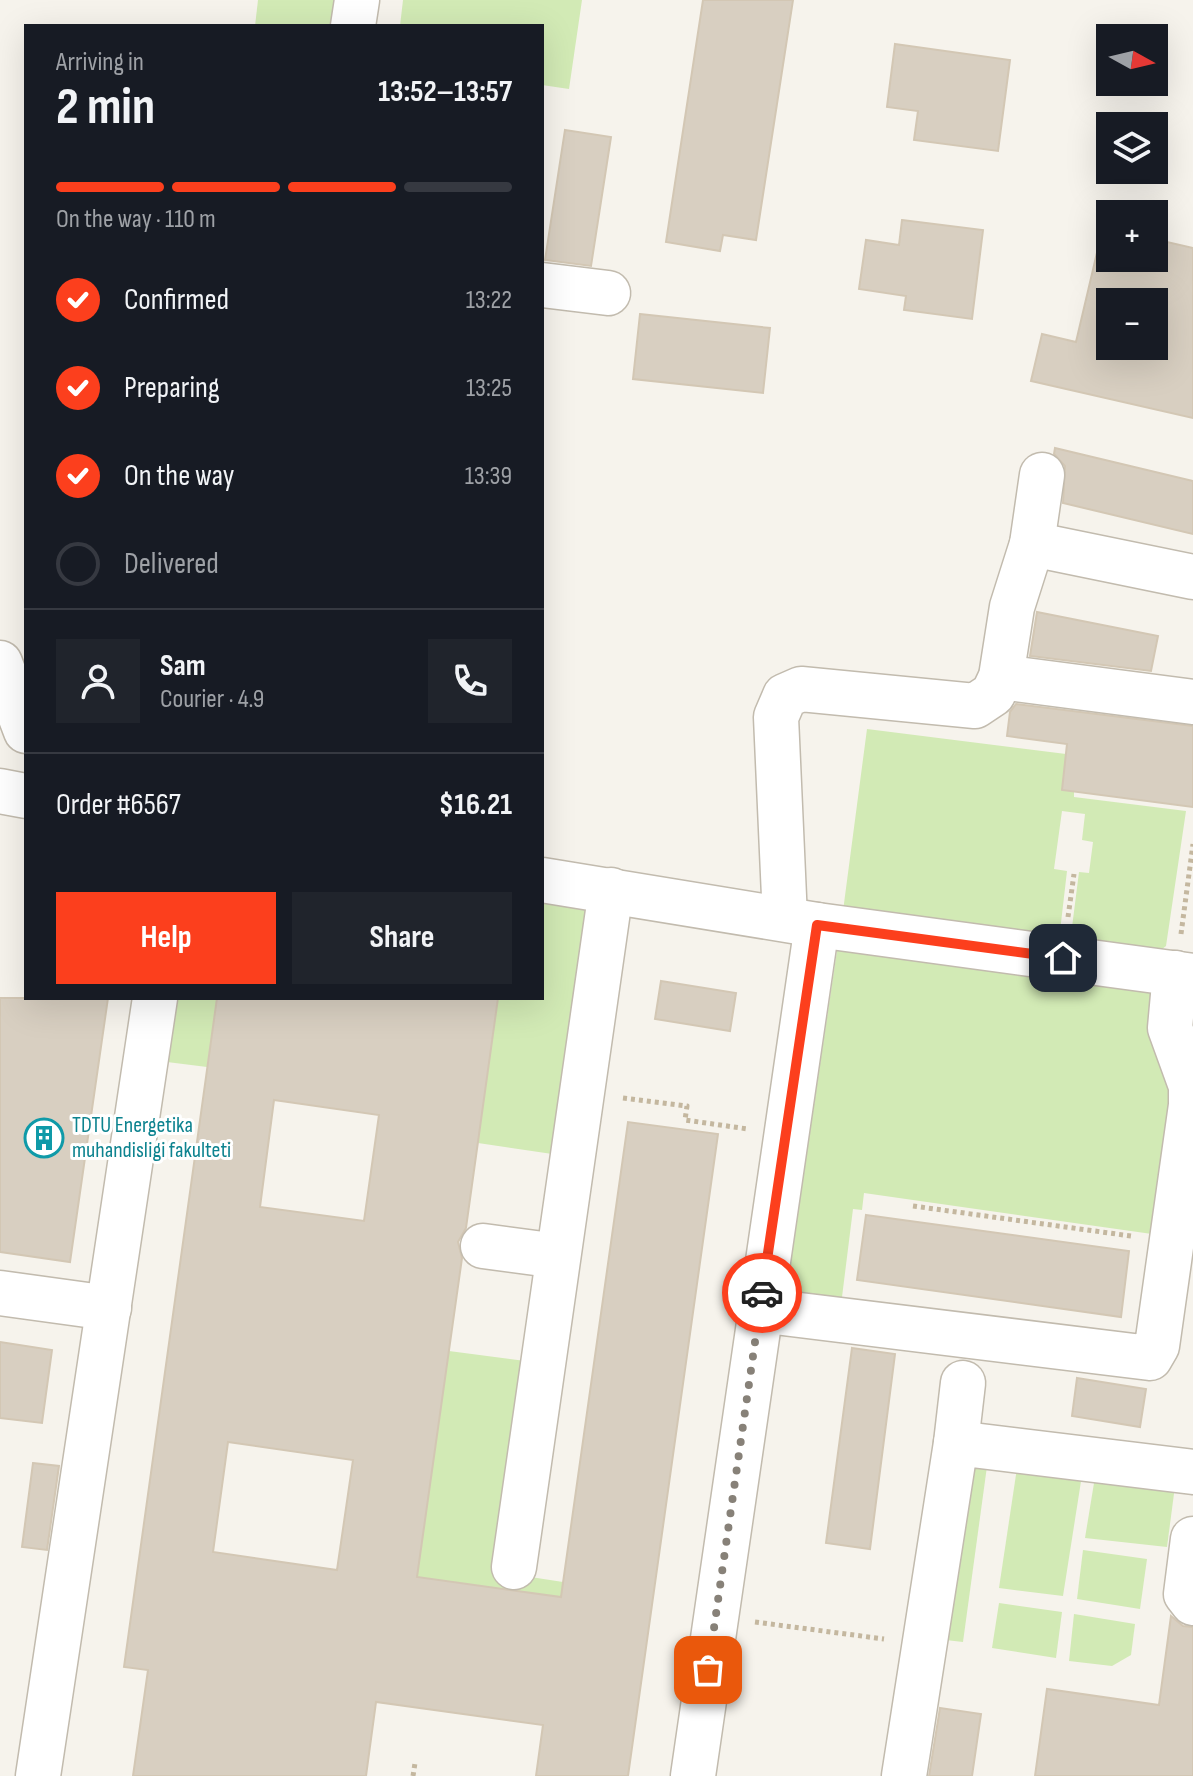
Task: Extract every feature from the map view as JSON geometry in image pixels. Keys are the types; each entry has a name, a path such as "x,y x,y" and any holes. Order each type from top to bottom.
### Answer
{"lane":[{"path":"353,24 357,0"},
{"path":"374,24 377,0"},
{"path":"544,285 608,293"},
{"path":"693,1776 785,1133 801,922 776,717 785,696 801,689 975,706 993,694 1001,677 1012,607 1032,544 1042,475"},
{"path":"1032,544 1193,577"},
{"path":"0,663 24,726"},
{"path":"1001,677 1193,702"},
{"path":"0,791 24,796"},
{"path":"544,880 801,922 1184,974 1170,1028 1191,1086 1191,1105 1157,1346 1150,1358 759,1310"},
{"path":"514,1567 611,890"},
{"path":"38,1776 155,1000"},
{"path":"483,1246 558,1256"},
{"path":"0,1293 109,1308"},
{"path":"904,1776 963,1383"},
{"path":"956,1443 1193,1472"},
{"path":"1193,1539 1186,1594 1193,1603"}],"path":[{"path":"1184,974 1193,844"},
{"path":"582,1092 687,1106 685,1120 785,1133"},
{"path":"913,1206 1171,1241"},
{"path":"715,1617 925,1645"},
{"path":"413,1776 415,1763"}],"green space":[{"path":"258,0 345,0 341,24 255,24"},
{"path":"403,0 582,0 569,89 544,85 544,24 400,24"},
{"path":"867,729 1066,754 1062,789 1074,791 1074,797 1186,811 1166,946 1157,953 1070,943 1079,872 1089,873 1093,842 1082,840 1085,814 1062,811 1054,869 1067,871 1059,940 843,911"},
{"path":"544,896 593,904 559,1155 478,1143 498,1000 544,1000"},
{"path":"838,944 1160,990 1178,1090 1159,1235 864,1193 862,1210 853,1209 840,1313 784,1305"},
{"path":"160,1000 217,1000 207,1067 151,1060"},
{"path":"449,1351 533,1362 504,1573 563,1582 561,1597 417,1577"},
{"path":"988,1459 963,1642 937,1639 967,1470"},
{"path":"1017,1468 1082,1475 1063,1596 999,1588"},
{"path":"1095,1477 1175,1486 1167,1547 1085,1538"},
{"path":"1083,1550 1147,1559 1140,1609 1077,1599"},
{"path":"999,1603 1062,1612 1056,1658 992,1648"},
{"path":"1074,1614 1135,1624 1131,1655 1112,1666 1069,1661"}],"building":[{"path":"703,0 793,0 756,240 723,235 720,251 666,242"},
{"path":"895,44 1010,60 998,151 914,140 918,111 887,107"},
{"path":"565,130 611,137 591,266 545,260"},
{"path":"902,220 983,230 972,319 904,310 906,296 859,289 866,240 899,245"},
{"path":"1168,242 1193,248 1193,418 1031,381 1042,334 1076,342 1096,257 1096,272 1168,272"},
{"path":"640,314 770,328 763,393 633,379"},
{"path":"1055,448 1193,481 1193,534 1063,503 1065,466 1054,454"},
{"path":"1037,612 1158,636 1151,671 1030,656"},
{"path":"1016,704 1193,726 1193,807 1062,790 1067,744 1007,736 1010,712"},
{"path":"661,981 736,993 730,1031 655,1019"},
{"name":"TDTU Energetika muhandisligi fakulteti","path":"0,998 108,1000 70,1262 0,1252"},
{"path":"217,1000 498,1000 466,1228 458,1242 462,1258 417,1577 561,1597 628,1122 718,1134 628,1776 536,1776 543,1725 376,1702 366,1776 133,1776 148,1670 124,1667","holes":["274,1100 379,1115 364,1221 260,1207","228,1442 353,1460 337,1570 213,1552"]},
{"path":"866,1215 1129,1251 1121,1317 857,1280"},
{"path":"0,1342 52,1350 42,1423 0,1418"},
{"path":"852,1348 895,1354 870,1549 826,1543"},
{"path":"1077,1378 1146,1389 1140,1427 1072,1416"},
{"path":"33,1463 59,1466 47,1550 22,1547"},
{"path":"1171,1616 1183,1626 1193,1627 1193,1776 1035,1776 1047,1689 1159,1705"},
{"path":"940,1708 981,1714 972,1776 929,1776"}],"way so far":[{"path":"708,1670 762,1293"}],"place":[{"name":"TDTU Energetika muhandisligi fakulteti","path":"44,1138"}],"route":[{"path":"762,1293 817,925 1063,958"}]}
